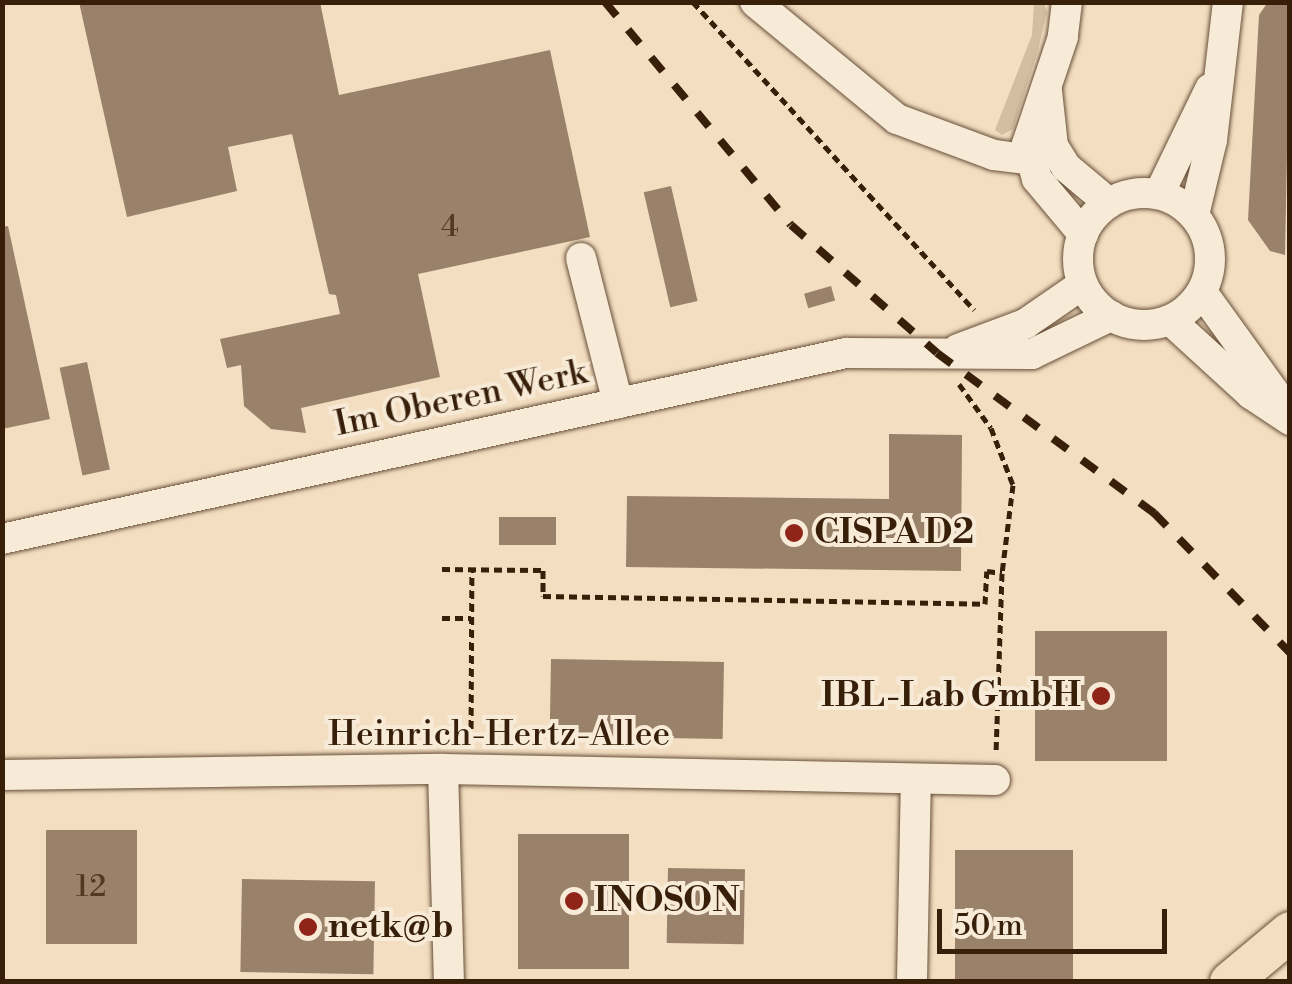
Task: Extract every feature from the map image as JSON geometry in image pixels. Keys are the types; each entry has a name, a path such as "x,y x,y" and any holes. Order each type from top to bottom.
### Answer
{"main road":[{"path":"1230,982 1289,932"}],"street":[{"path":"756,2 774,24 897,119 994,155 1030,159"},
{"path":"1067,2 1046,86 1028,130 1030,159 1052,202 1083,234"},
{"path":"1194,215 1212,140 1214,82 1228,2"},
{"path":"1159,194 1214,82"},
{"path":"1046,86 1053,146 1066,167 1109,203"},
{"path":"1159,194 1194,215 1210,252 1202,292 1170,320 1130,324 1111,316 1083,284 1083,234 1109,203 1159,194"},
{"path":"581,258 618,403"},
{"name":"Im Oberen Werk","path":"937,353 998,336 1083,284"},
{"path":"1202,292 1290,417"},
{"name":"Im Oberen Werk","path":"2,539 846,353 1032,354 1111,316"},
{"path":"1170,320 1250,394 1290,417"},
{"path":"449,982 457,769"},
{"name":"Heinrich-Hertz-Allee","path":"2,775 457,769 995,780"},
{"path":"912,982 916,779"}],"path":[{"path":"693,2 998,336"},
{"path":"937,353 990,428 1014,485 1002,573 995,780"},
{"path":"442,568 543,570 543,596 985,604 987,571 1002,573"},
{"path":"457,769 472,569"},
{"path":"442,618 471,618"}],"shaded area":[{"path":"1034,3 1044,3 1047,12 1038,50 1013,129 1002,135 995,130 1032,35"}],"building":[{"path":"79,2 320,2 339,95 550,50 590,237 418,274 440,377 301,408 306,433 271,429 244,406 241,365 227,368 220,339 340,314 336,295 329,294 292,134 228,147 237,191 127,217"},
{"path":"1268,2 1290,2 1285,255 1270,251 1248,220 1259,15"},
{"path":"671,186 698,301 670,307 644,192"},
{"path":"8,226 50,419 2,429 2,227"},
{"path":"831,286 835,300 808,308 804,294"},
{"path":"87,362 110,470 82,475 60,368"},
{"name":"CISPA D2","path":"889,434 962,435 961,571 626,567 627,496 889,499"},
{"path":"499,517 556,517 556,545 499,545"},
{"name":"IBL-Lab GmbH","path":"1035,631 1167,631 1167,761 1035,761"},
{"path":"551,659 724,662 723,739 550,736"},
{"path":"46,830 137,830 137,944 46,944"},
{"name":"INOSON","path":"518,834 629,834 629,969 518,969"},
{"path":"955,850 1073,850 1073,982 955,982"},
{"path":"668,868 745,869 744,944 667,943"},
{"name":"netk@b","path":"242,879 375,881 373,974 240,972"}],"railway":[{"path":"605,2 791,225 937,353 1154,513 1290,653"}],"place":[{"name":"CISPA D2","path":"794,533"},
{"name":"IBL-Lab GmbH","path":"1101,696"},
{"name":"INOSON","path":"574,901"},
{"name":"netk@b","path":"308,927"}]}
